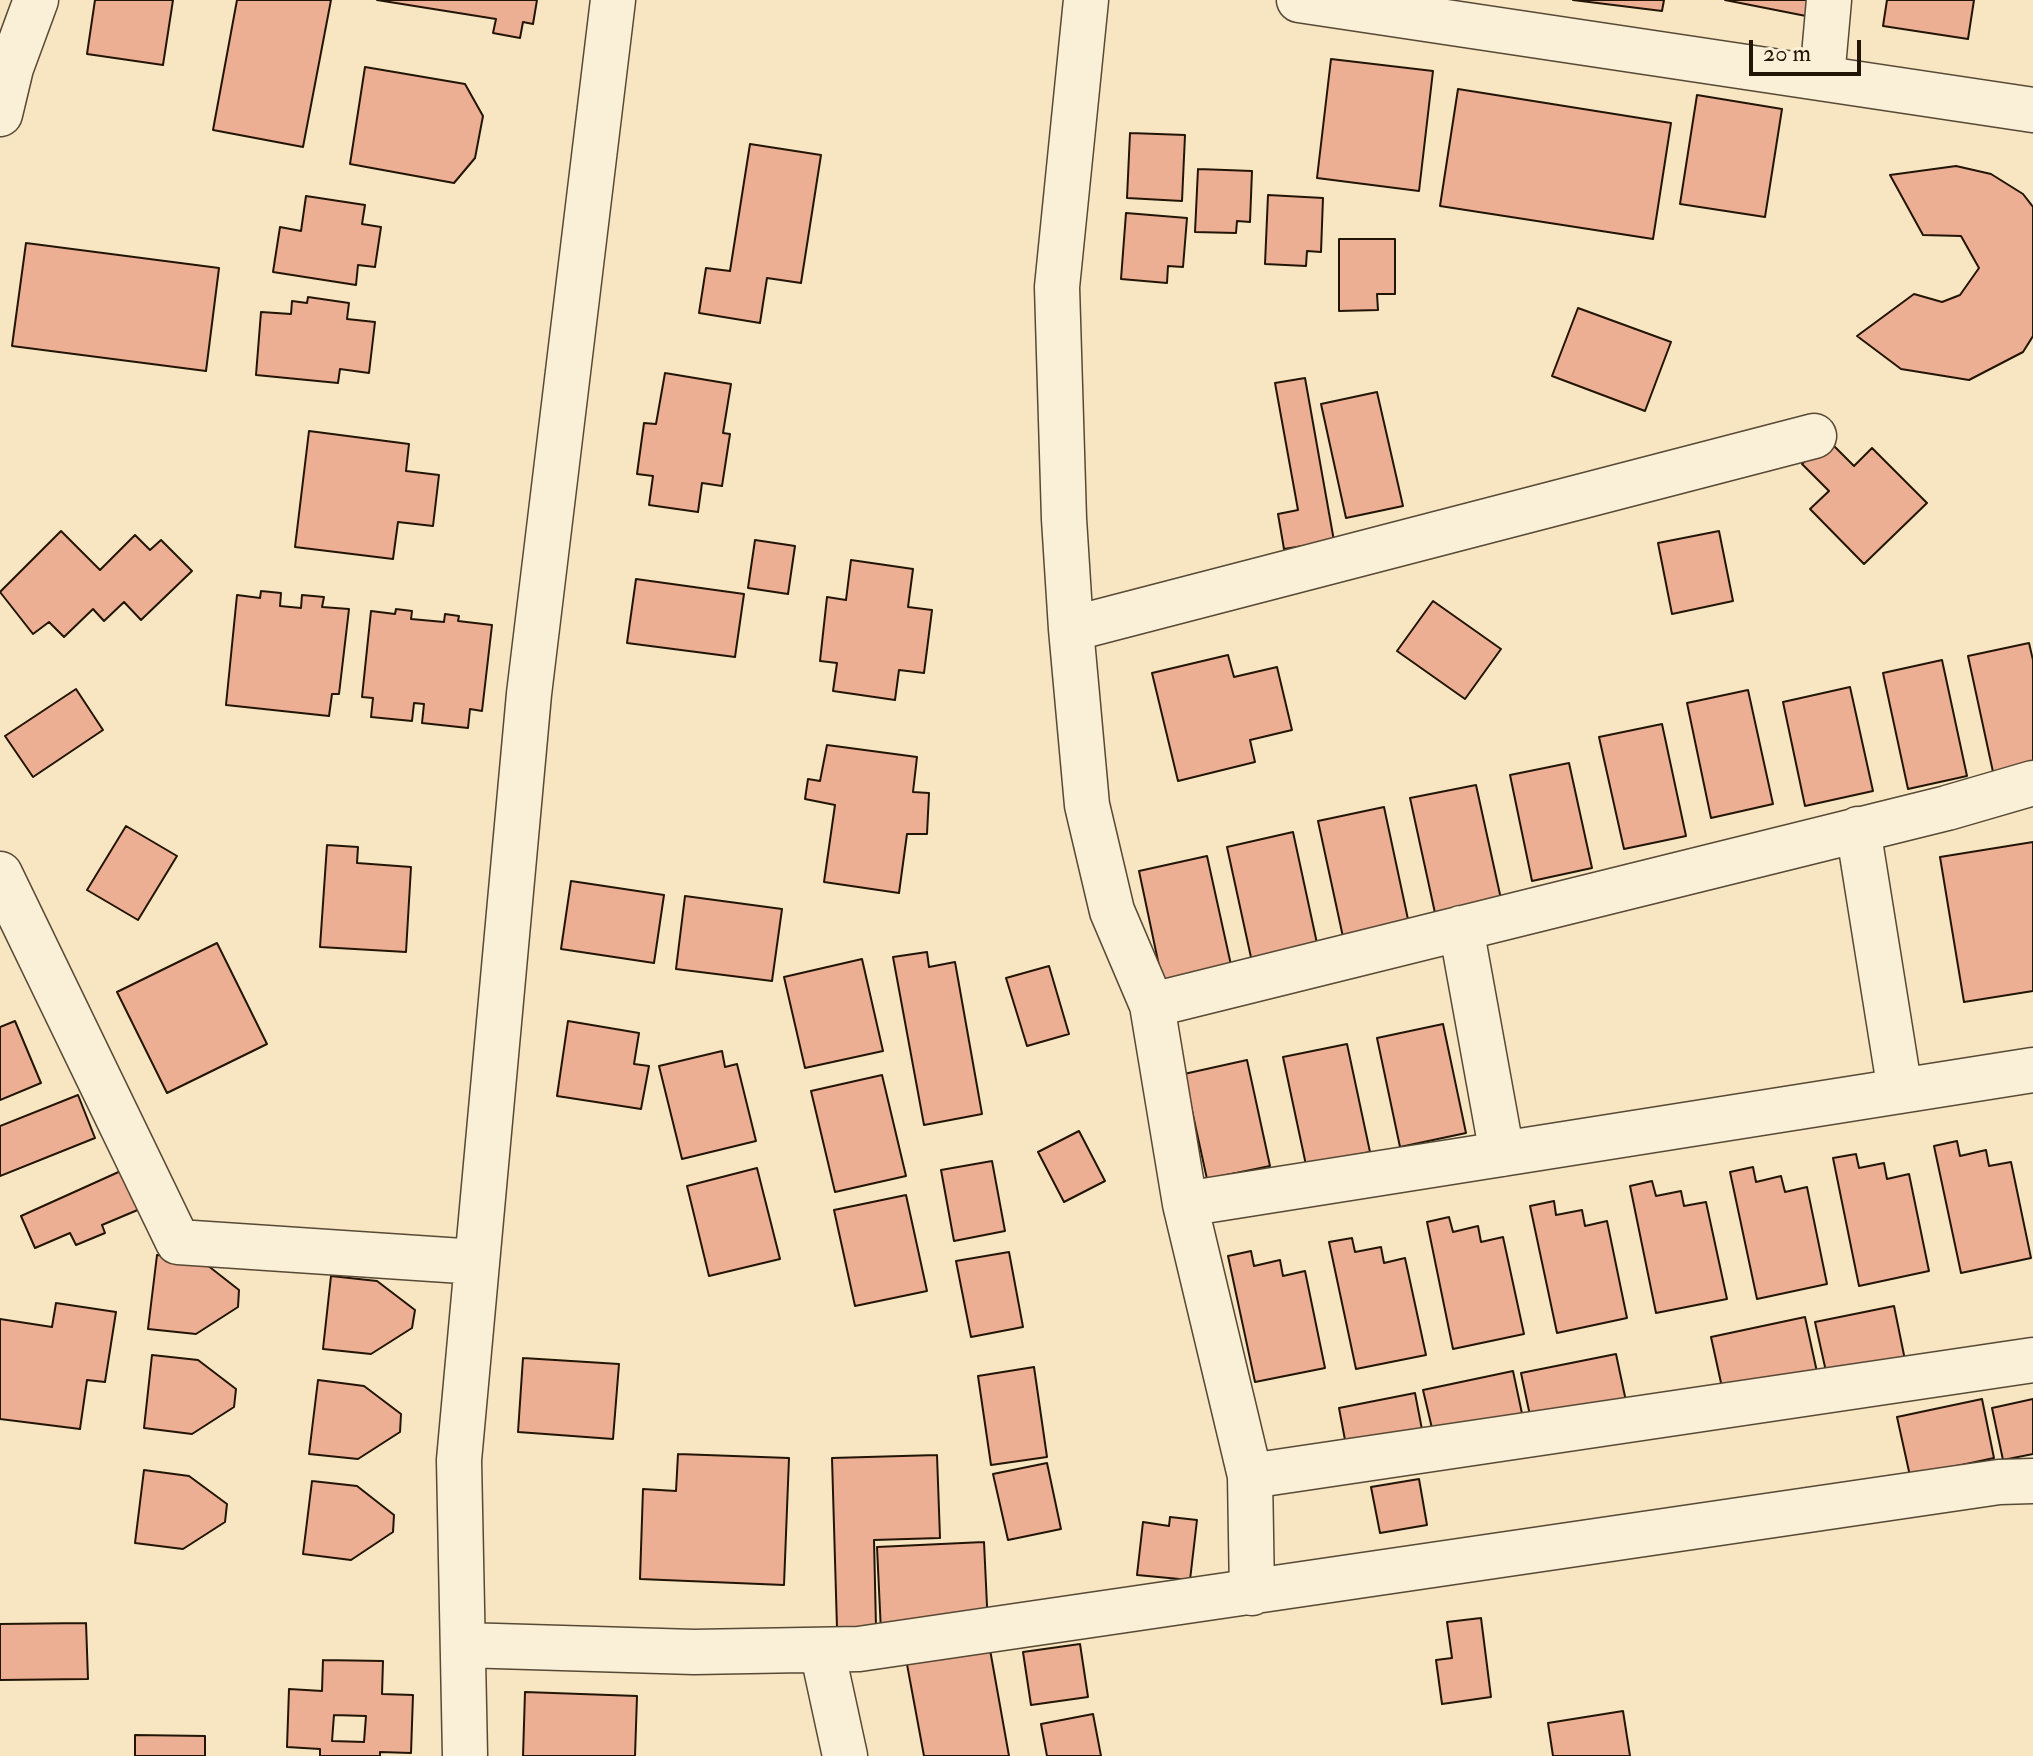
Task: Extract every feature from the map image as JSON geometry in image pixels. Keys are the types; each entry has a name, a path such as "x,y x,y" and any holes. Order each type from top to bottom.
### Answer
{"street":[{"path":"0,114 11,68 36,0"},
{"path":"465,1756 459,1460 529,694 613,0"},
{"path":"1086,0 1057,287 1064,519 1087,805 1112,911 1152,1005 1185,1204 1250,1476 1252,1593"},
{"path":"1299,0 1510,16 1822,78 2033,110"},
{"path":"1822,78 1829,0"},
{"path":"1071,629 1814,436"},
{"path":"1152,1005 1947,808 2033,783"},
{"path":"1858,829 1900,1091"},
{"path":"0,874 178,1242 477,1262"},
{"path":"1461,928 1502,1154"},
{"path":"1185,1204 2033,1070"},
{"path":"1250,1476 2033,1360"},
{"path":"463,1645 694,1652 859,1649 1999,1482 2033,1481"},
{"path":"822,1650 845,1756"}],"building":[{"path":"95,0 173,0 163,65 87,54"},
{"path":"237,0 331,0 303,147 213,130"},
{"path":"377,0 537,0 533,24 523,22 520,38 493,33 496,19"},
{"path":"1573,0 1664,0 1662,11"},
{"path":"1725,0 1808,0 1806,16"},
{"path":"1887,0 1974,0 1968,39 1883,26"},
{"path":"1331,59 1433,71 1419,191 1317,178"},
{"path":"365,67 465,84 483,116 475,158 454,183 350,164"},
{"path":"1458,89 1671,123 1653,239 1440,206"},
{"path":"1697,95 1782,109 1765,217 1680,204"},
{"path":"1130,133 1185,135 1182,201 1127,198"},
{"path":"750,144 821,155 801,283 767,278 760,323 699,313 706,268 730,271"},
{"path":"1956,166 1991,174 2023,194 2033,207 2033,336 2023,352 1969,380 1901,369 1857,336 1914,294 1942,302 1960,295 1979,268 1961,236 1923,235 1890,175"},
{"path":"1198,169 1252,171 1250,222 1237,221 1236,233 1195,232"},
{"path":"1268,195 1323,198 1321,252 1307,251 1306,266 1265,264"},
{"path":"306,196 365,205 362,224 381,227 375,267 358,265 356,285 273,272 280,227 301,231"},
{"path":"1126,213 1187,218 1183,267 1168,266 1167,283 1121,279"},
{"path":"1339,239 1395,239 1395,294 1377,294 1378,310 1339,311"},
{"path":"26,243 219,268 206,371 12,346"},
{"path":"308,297 349,303 347,319 375,322 369,373 340,369 338,383 256,375 261,312 291,314 292,301 307,303"},
{"path":"1578,308 1671,342 1645,411 1552,376"},
{"path":"665,373 731,384 723,433 730,434 722,486 702,483 698,512 649,505 653,476 637,474 644,423 656,424"},
{"path":"1305,378 1334,541 1284,549 1278,514 1298,510 1275,383"},
{"path":"1377,392 1403,506 1346,518 1321,404"},
{"path":"309,431 409,444 406,471 439,475 433,526 398,522 393,559 295,547"},
{"path":"1827,439 1854,466 1872,448 1927,503 1864,564 1810,509 1829,491 1802,464"},
{"path":"61,531 100,570 135,535 150,550 161,540 192,571 141,620 124,602 104,621 93,609 64,637 49,622 33,634 0,592"},
{"path":"1719,531 1733,601 1672,614 1658,543"},
{"path":"755,540 795,546 788,594 748,588"},
{"path":"851,560 913,569 908,607 932,610 924,673 899,670 895,700 833,691 837,663 820,661 827,597 846,600"},
{"path":"636,579 744,594 735,657 627,643"},
{"path":"261,591 281,593 280,606 301,608 302,595 324,597 322,607 349,609 339,694 332,694 329,716 226,705 237,595 260,598"},
{"path":"1433,601 1501,649 1465,699 1397,651"},
{"path":"396,609 412,611 411,619 444,622 445,614 459,616 458,621 492,625 482,711 470,709 468,728 422,723 424,704 414,703 412,721 371,717 373,698 362,697 371,611 395,614"},
{"path":"2029,643 2033,660 2033,763 1993,772 1968,656"},
{"path":"1228,655 1234,677 1277,667 1292,730 1250,740 1255,762 1178,781 1152,673"},
{"path":"1942,660 1967,776 1908,789 1883,673"},
{"path":"1850,687 1873,791 1805,806 1783,702"},
{"path":"76,689 103,730 33,777 5,736"},
{"path":"1748,690 1773,804 1711,818 1687,703"},
{"path":"1662,724 1686,836 1624,849 1599,737"},
{"path":"827,745 917,757 913,792 929,793 927,834 907,834 899,893 824,882 835,805 805,799 808,779 820,781"},
{"path":"1569,763 1592,868 1532,881 1510,775"},
{"path":"1476,785 1501,899 1435,913 1410,798"},
{"path":"1384,807 1409,924 1343,937 1318,821"},
{"path":"126,826 177,856 138,920 87,890"},
{"path":"1293,832 1318,948 1252,962 1227,847"},
{"path":"2033,842 2033,991 1964,1002 1940,857"},
{"path":"327,845 358,847 357,863 411,867 406,952 320,947"},
{"path":"1207,856 1231,965 1162,980 1139,871"},
{"path":"571,881 664,895 654,963 561,949"},
{"path":"685,896 782,909 772,981 676,969"},
{"path":"217,943 267,1044 167,1093 117,992"},
{"path":"927,952 929,967 955,962 982,1114 924,1125 893,957"},
{"path":"862,959 883,1051 805,1068 784,977"},
{"path":"1049,966 1069,1034 1027,1046 1006,978"},
{"path":"15,1021 41,1083 0,1100 0,1027"},
{"path":"568,1021 639,1033 634,1064 649,1066 641,1109 557,1096"},
{"path":"1443,1024 1466,1133 1400,1147 1377,1038"},
{"path":"1347,1044 1370,1152 1306,1165 1283,1057"},
{"path":"722,1051 725,1067 737,1064 756,1141 682,1159 659,1066"},
{"path":"1247,1060 1270,1166 1207,1179 1184,1074"},
{"path":"882,1075 906,1176 835,1192 811,1091"},
{"path":"78,1095 95,1138 0,1176 0,1126"},
{"path":"1079,1131 1105,1181 1064,1202 1038,1152"},
{"path":"1957,1141 1960,1156 1986,1150 1989,1166 2011,1162 2031,1258 1961,1273 1934,1146"},
{"path":"1856,1154 1859,1168 1884,1163 1887,1179 1909,1174 1929,1271 1859,1286 1833,1158"},
{"path":"992,1161 1005,1231 954,1241 941,1170"},
{"path":"1753,1167 1756,1182 1781,1176 1785,1192 1807,1187 1827,1284 1757,1299 1730,1172"},
{"path":"757,1168 780,1259 709,1276 687,1186"},
{"path":"123,1170 140,1209 102,1225 105,1233 76,1245 70,1233 35,1248 21,1216"},
{"path":"1652,1181 1656,1196 1681,1191 1684,1206 1706,1202 1727,1299 1656,1313 1630,1186"},
{"path":"906,1195 927,1291 855,1306 834,1210"},
{"path":"1554,1201 1556,1215 1582,1210 1585,1226 1607,1221 1627,1318 1557,1333 1530,1206"},
{"path":"1449,1217 1453,1232 1478,1226 1481,1242 1503,1237 1524,1334 1453,1349 1427,1222"},
{"path":"1352,1238 1355,1252 1381,1247 1384,1263 1405,1258 1426,1355 1356,1369 1329,1242"},
{"path":"1251,1251 1254,1266 1280,1260 1283,1276 1305,1271 1325,1368 1255,1382 1228,1256"},
{"path":"1009,1252 1023,1327 971,1337 956,1261"},
{"path":"157,1255 202,1261 239,1290 238,1307 196,1334 148,1329"},
{"path":"331,1276 377,1281 415,1310 412,1328 371,1354 323,1349"},
{"path":"56,1303 116,1312 105,1382 87,1380 80,1429 0,1419 0,1319 52,1327"},
{"path":"1894,1306 1905,1360 1827,1376 1815,1322"},
{"path":"1805,1317 1817,1372 1723,1392 1711,1337"},
{"path":"1616,1354 1627,1406 1532,1425 1521,1373"},
{"path":"152,1355 198,1360 236,1389 234,1407 192,1434 144,1428"},
{"path":"523,1358 619,1364 613,1439 518,1432"},
{"path":"1034,1367 1047,1457 991,1465 978,1376"},
{"path":"1513,1371 1524,1423 1435,1441 1423,1390"},
{"path":"318,1380 364,1386 401,1414 400,1432 358,1459 309,1454"},
{"path":"1415,1393 1424,1440 1348,1456 1339,1408"},
{"path":"1982,1399 1994,1458 1910,1476 1897,1417"},
{"path":"2033,1399 2033,1454 2003,1460 1992,1408"},
{"path":"678,1454 789,1458 784,1585 640,1579 643,1489 676,1491"},
{"path":"937,1455 940,1538 874,1540 876,1627 837,1628 832,1458"},
{"path":"1047,1463 1061,1529 1008,1540 993,1474"},
{"path":"144,1470 189,1476 227,1504 225,1522 183,1549 135,1543"},
{"path":"1419,1479 1427,1525 1380,1533 1371,1487"},
{"path":"312,1481 357,1486 394,1515 393,1532 351,1560 303,1554"},
{"path":"1170,1517 1197,1520 1190,1580 1137,1575 1143,1522 1169,1526"},
{"path":"984,1542 988,1627 881,1632 877,1547"},
{"path":"1481,1618 1491,1697 1442,1704 1436,1660 1452,1658 1447,1622"},
{"path":"86,1623 88,1679 0,1680 0,1624"},
{"path":"989,1644 1009,1756 924,1756 906,1659"},
{"path":"1080,1644 1088,1697 1031,1705 1023,1652"},
{"path":"323,1660 383,1661 382,1694 413,1695 411,1753 320,1756 320,1749 287,1747 289,1689 322,1691","holes":["334,1715 366,1716 364,1742 332,1741"]},
{"path":"525,1692 637,1696 635,1756 523,1756"},
{"path":"1623,1711 1630,1756 1553,1756 1548,1723"},
{"path":"1093,1714 1101,1756 1047,1756 1041,1724"},
{"path":"135,1735 205,1736 205,1756 135,1756"}]}
